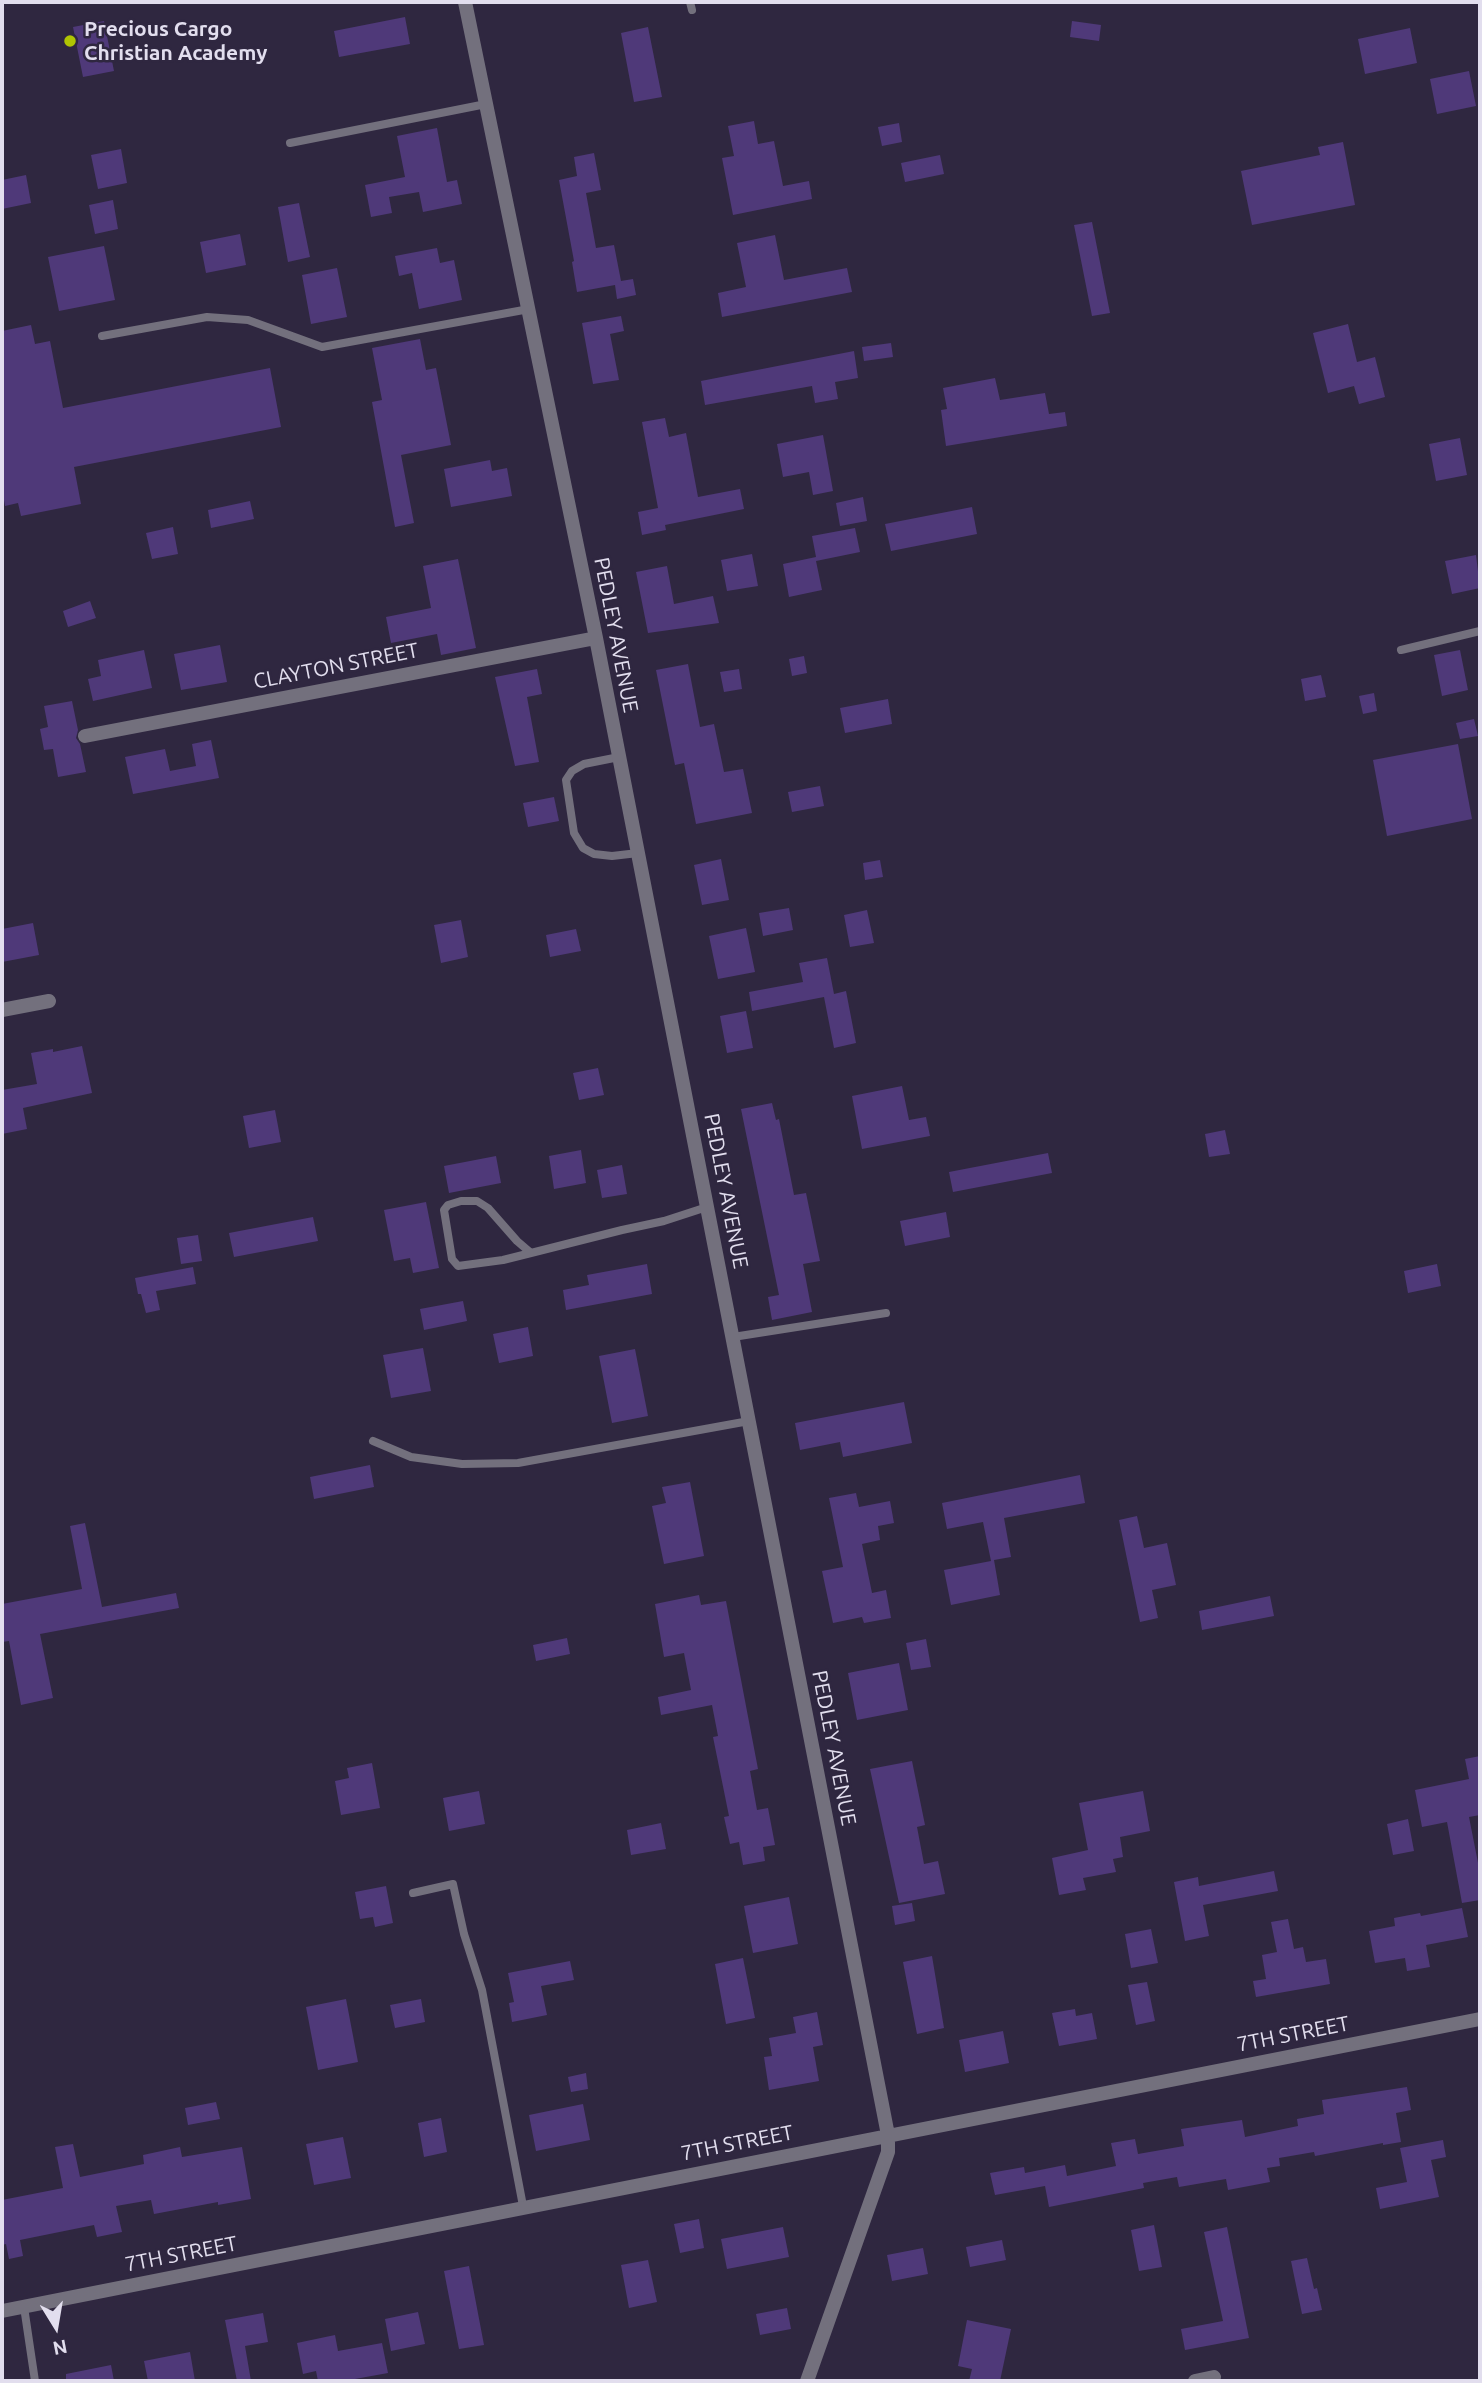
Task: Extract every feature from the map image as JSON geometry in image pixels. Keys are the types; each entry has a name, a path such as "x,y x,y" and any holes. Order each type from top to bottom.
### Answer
{"street":[{"name":"PEDLEY AVENUE","path":"465,2 596,638 888,2135 888,2152 807,2381"},
{"name":"CLAYTON STREET","path":"85,736 596,638"},
{"path":"2,1010 49,1001"},
{"name":"7TH STREET","path":"2,2311 1480,2019"},
{"path":"1195,2381 1214,2377"}],"lane":[{"path":"290,143 486,104"},
{"path":"102,336 207,317 248,320 322,346 529,309"},
{"path":"1401,650 1480,631"},
{"path":"619,757 584,764 572,771 566,780 574,834 583,848 594,854 612,856 638,853"},
{"path":"531,1253 488,1208 477,1201 461,1201 447,1205 444,1210 452,1259 458,1266 531,1253 664,1221 707,1207"},
{"path":"733,1337 886,1313"},
{"path":"373,1441 411,1457 462,1464 518,1463 749,1421"},
{"path":"413,1893 453,1884 464,1934 482,1990 523,2206"},
{"path":"24,2306 35,2381"}],"building":[{"path":"405,17 410,44 339,57 334,31"},
{"path":"104,21 114,71 83,77 73,27"},
{"path":"1072,21 1101,25 1099,41 1070,37"},
{"path":"648,27 662,97 634,102 621,33"},
{"path":"1410,28 1417,63 1365,74 1358,39"},
{"path":"1469,71 1476,106 1437,114 1430,79"},
{"path":"754,121 758,144 774,141 783,186 809,181 812,199 733,215 722,158 734,156 728,126"},
{"path":"899,123 902,142 882,146 878,127"},
{"path":"437,128 447,182 457,180 462,204 423,212 419,192 389,197 392,213 371,217 365,185 405,177 397,136"},
{"path":"1343,142 1355,205 1252,225 1241,171 1320,155 1318,147"},
{"path":"121,149 127,183 98,189 91,155"},
{"path":"594,153 601,190 586,193 596,248 614,245 621,281 633,279 636,295 617,299 615,285 577,292 559,180 577,176 574,157"},
{"path":"940,155 944,174 905,182 901,163"},
{"path":"26,175 31,203 2,209 2,180"},
{"path":"113,200 118,229 95,234 89,205"},
{"path":"299,203 310,257 288,262 278,207"},
{"path":"1092,222 1110,313 1092,316 1074,225"},
{"path":"240,234 246,265 206,273 200,242"},
{"path":"775,235 784,280 847,268 852,292 722,317 718,293 746,287 737,243"},
{"path":"104,246 115,300 59,311 48,257"},
{"path":"437,248 440,263 454,260 462,300 419,309 412,273 399,276 395,256"},
{"path":"337,268 347,317 311,324 302,275"},
{"path":"621,316 624,331 610,334 619,380 593,384 582,323"},
{"path":"1348,324 1357,362 1375,357 1385,397 1359,404 1354,386 1328,393 1313,333"},
{"path":"31,325 35,344 50,341 63,408 270,368 281,427 74,467 81,504 21,516 18,503 5,506 2,489 2,331"},
{"path":"420,339 426,370 436,368 451,445 401,455 414,523 395,527 372,402 382,400 372,348"},
{"path":"891,343 893,357 864,361 862,347"},
{"path":"854,351 858,378 835,382 838,399 815,403 812,386 705,405 701,381"},
{"path":"995,378 1000,400 1045,393 1049,414 1065,412 1067,426 946,446 941,410 947,409 943,388"},
{"path":"665,418 669,437 686,433 698,497 740,489 744,509 665,525 666,530 642,535 638,512 658,508 642,422"},
{"path":"823,435 833,491 813,495 809,472 783,477 777,444"},
{"path":"1460,438 1467,475 1436,481 1429,444"},
{"path":"490,460 492,471 507,468 512,496 451,507 444,469"},
{"path":"863,497 867,521 840,526 836,503"},
{"path":"250,501 254,519 211,528 208,510"},
{"path":"972,507 977,534 891,551 885,524"},
{"path":"173,527 178,554 152,559 146,533"},
{"path":"855,528 860,552 816,561 822,590 789,597 783,564 816,557 812,536"},
{"path":"752,554 758,586 727,591 721,560"},
{"path":"1476,555 1480,588 1452,594 1445,561"},
{"path":"458,559 476,648 441,655 437,634 391,643 386,617 431,608 423,566"},
{"path":"667,566 674,604 713,596 719,623 648,633 636,572"},
{"path":"90,601 96,618 68,627 63,611"},
{"path":"220,645 227,682 181,690 174,654"},
{"path":"144,650 152,688 93,701 88,679 101,676 98,660"},
{"path":"1460,650 1468,690 1442,696 1434,655"},
{"path":"804,656 807,673 792,676 789,659"},
{"path":"688,664 700,727 714,724 724,772 743,769 752,813 696,824 684,763 675,765 656,670"},
{"path":"537,669 542,694 527,697 539,762 515,766 495,677"},
{"path":"739,669 742,689 724,692 720,672"},
{"path":"1321,675 1326,697 1305,701 1301,679"},
{"path":"1374,693 1377,711 1363,714 1359,696"},
{"path":"888,699 892,724 845,733 840,708"},
{"path":"72,701 78,730 76,738 80,744 86,772 58,777 53,749 44,750 40,729 48,727 44,706"},
{"path":"1474,719 1478,736 1460,739 1456,723"},
{"path":"211,740 219,778 133,794 125,757 165,749 170,771 196,766 192,744"},
{"path":"1458,744 1472,819 1387,836 1373,760"},
{"path":"820,786 824,806 792,812 788,792"},
{"path":"554,797 559,821 528,827 523,803"},
{"path":"721,859 729,900 702,905 694,865"},
{"path":"880,860 883,877 865,880 863,863"},
{"path":"789,908 793,930 763,936 759,913"},
{"path":"867,910 874,943 850,947 844,915"},
{"path":"461,920 468,957 441,963 434,925"},
{"path":"33,923 39,955 2,962 2,929"},
{"path":"746,928 755,972 718,979 709,936"},
{"path":"576,929 581,951 550,957 546,935"},
{"path":"827,958 834,994 846,991 856,1043 834,1048 824,997 752,1011 749,992 803,982 799,963"},
{"path":"746,1011 753,1048 727,1053 720,1016"},
{"path":"82,1046 92,1093 23,1108 27,1129 2,1134 2,1090 37,1084 31,1053"},
{"path":"598,1068 604,1095 579,1100 573,1073"},
{"path":"902,1086 909,1120 926,1117 930,1136 862,1149 852,1096"},
{"path":"772,1103 776,1120 779,1119 794,1195 806,1193 820,1261 803,1264 812,1312 772,1320 768,1297 779,1295 741,1109"},
{"path":"275,1110 281,1142 249,1148 243,1116"},
{"path":"1225,1130 1230,1154 1209,1157 1205,1134"},
{"path":"581,1150 586,1183 554,1189 549,1156"},
{"path":"1048,1153 1052,1173 953,1192 949,1172"},
{"path":"496,1156 501,1183 449,1193 444,1166"},
{"path":"622,1165 627,1194 602,1198 597,1170"},
{"path":"426,1202 439,1268 413,1273 410,1258 394,1261 384,1210"},
{"path":"946,1212 950,1237 905,1246 900,1221"},
{"path":"313,1217 318,1241 234,1257 229,1233"},
{"path":"198,1235 202,1261 181,1264 177,1238"},
{"path":"647,1264 652,1294 566,1310 563,1290 589,1285 587,1275"},
{"path":"1437,1264 1441,1286 1408,1293 1404,1271"},
{"path":"193,1267 196,1284 156,1291 160,1310 146,1313 135,1278"},
{"path":"463,1301 467,1321 424,1330 420,1309"},
{"path":"528,1327 533,1356 499,1363 493,1334"},
{"path":"423,1348 431,1391 391,1398 383,1355"},
{"path":"635,1349 648,1416 612,1423 599,1356"},
{"path":"904,1402 912,1443 843,1457 840,1442 800,1450 795,1423"},
{"path":"370,1465 374,1487 314,1499 310,1477"},
{"path":"1080,1475 1085,1503 1004,1518 1011,1557 994,1560 1000,1595 951,1605 944,1570 991,1561 983,1522 947,1529 942,1503"},
{"path":"690,1482 704,1556 664,1564 652,1506 666,1503 662,1487"},
{"path":"856,1493 859,1507 890,1501 894,1523 878,1526 880,1540 862,1544 872,1593 886,1590 891,1618 864,1623 862,1617 833,1623 822,1571 843,1567 829,1498"},
{"path":"1137,1516 1144,1548 1167,1543 1176,1585 1152,1590 1158,1618 1140,1622 1119,1520"},
{"path":"85,1523 102,1607 176,1593 179,1608 40,1634 53,1698 21,1705 9,1641 2,1642 2,1604 82,1589 70,1526"},
{"path":"699,1595 701,1605 726,1601 758,1769 750,1771 757,1810 768,1808 775,1845 763,1847 765,1861 743,1865 739,1842 730,1844 724,1817 729,1816 713,1737 718,1736 712,1705 661,1715 658,1697 691,1690 684,1653 664,1657 655,1604"},
{"path":"1270,1596 1274,1616 1202,1630 1199,1611"},
{"path":"567,1638 570,1654 536,1661 533,1645"},
{"path":"926,1639 931,1667 911,1670 906,1643"},
{"path":"899,1663 908,1710 857,1720 848,1673"},
{"path":"1480,1756 1480,1815 1469,1817 1480,1873 1480,1900 1462,1903 1447,1822 1422,1827 1415,1790 1469,1779 1465,1759"},
{"path":"912,1761 925,1825 917,1827 924,1864 938,1861 945,1894 899,1903 870,1769"},
{"path":"372,1763 380,1808 341,1815 335,1781 349,1778 347,1768"},
{"path":"479,1791 485,1824 449,1831 443,1798"},
{"path":"1143,1791 1150,1831 1120,1837 1123,1857 1113,1859 1116,1872 1083,1878 1086,1890 1059,1895 1052,1858 1088,1850 1079,1803"},
{"path":"1408,1819 1414,1851 1393,1855 1387,1824"},
{"path":"661,1823 666,1849 631,1855 627,1830"},
{"path":"1274,1871 1278,1891 1203,1905 1209,1936 1185,1941 1174,1882 1198,1877 1199,1886"},
{"path":"386,1886 393,1923 375,1927 373,1917 360,1919 355,1892"},
{"path":"789,1897 798,1944 753,1953 744,1906"},
{"path":"912,1903 915,1921 895,1925 892,1906"},
{"path":"1462,1908 1468,1937 1426,1945 1430,1967 1407,1971 1405,1958 1375,1963 1369,1931 1395,1926 1394,1918"},
{"path":"1288,1919 1294,1949 1303,1947 1306,1962 1326,1959 1330,1984 1256,1997 1253,1981 1266,1979 1262,1955 1277,1952 1271,1922"},
{"path":"1151,1929 1158,1963 1131,1968 1125,1934"},
{"path":"932,1956 944,2028 917,2034 903,1962"},
{"path":"743,1958 755,2018 726,2024 715,1964"},
{"path":"570,1961 574,1980 541,1986 547,2015 512,2022 509,2003 514,2002 508,1973"},
{"path":"1147,1982 1155,2021 1136,2025 1128,1985"},
{"path":"346,1999 358,2062 318,2070 306,2007"},
{"path":"421,1999 425,2022 395,2028 390,2005"},
{"path":"1075,2009 1076,2016 1092,2013 1097,2039 1059,2046 1052,2013"},
{"path":"817,2012 823,2045 813,2047 819,2081 769,2090 764,2057 772,2056 769,2038 796,2033 793,2017"},
{"path":"1003,2031 1009,2063 965,2072 959,2040"},
{"path":"586,2073 588,2089 571,2092 568,2077"},
{"path":"1407,2087 1411,2110 1396,2113 1401,2142 1315,2156 1314,2152 1279,2158 1280,2166 1267,2168 1270,2182 1228,2190 1226,2179 1179,2187 1177,2177 1143,2183 1144,2188 1049,2207 1045,2186 995,2195 990,2173 1024,2167 1025,2173 1065,2165 1067,2176 1116,2166 1111,2143 1135,2139 1138,2154 1184,2146 1181,2129 1242,2120 1245,2137 1298,2126 1297,2119 1324,2114 1322,2100"},
{"path":"216,2102 220,2119 188,2125 185,2108"},
{"path":"583,2104 590,2140 536,2151 529,2115"},
{"path":"441,2118 447,2152 424,2157 418,2123"},
{"path":"343,2137 351,2178 314,2185 306,2144"},
{"path":"1443,2140 1446,2157 1431,2160 1439,2197 1380,2209 1376,2188 1407,2182 1400,2148"},
{"path":"73,2144 80,2177 144,2164 143,2155 180,2147 182,2157 242,2147 251,2199 154,2214 151,2200 116,2206 122,2232 97,2237 94,2225 20,2240 23,2256 9,2259 6,2244 2,2245 2,2200 63,2188 55,2147"},
{"path":"699,2219 704,2248 680,2253 674,2224"},
{"path":"1154,2225 1162,2267 1139,2271 1131,2230"},
{"path":"783,2227 789,2257 727,2269 721,2239"},
{"path":"1227,2227 1249,2338 1185,2350 1181,2329 1223,2321 1204,2232"},
{"path":"1002,2240 1006,2260 970,2267 966,2247"},
{"path":"923,2248 928,2274 892,2281 887,2255"},
{"path":"1307,2258 1322,2310 1302,2314 1291,2261"},
{"path":"648,2260 657,2302 629,2308 621,2265"},
{"path":"469,2266 484,2345 459,2349 444,2271"},
{"path":"787,2308 791,2329 760,2335 756,2314"},
{"path":"418,2312 425,2344 391,2351 385,2319"},
{"path":"263,2313 268,2342 245,2346 251,2381 237,2381 225,2320"},
{"path":"967,2320 1011,2329 1000,2381 969,2381 972,2369 958,2366"},
{"path":"335,2335 338,2351 382,2343 388,2373 344,2381 318,2381 316,2371 303,2374 297,2343"},
{"path":"190,2352 195,2381 148,2381 144,2361"},
{"path":"111,2365 114,2381 66,2381 66,2374"}],"place":[{"name":"Precious Cargo Christian Academy","path":"70,41"}]}
